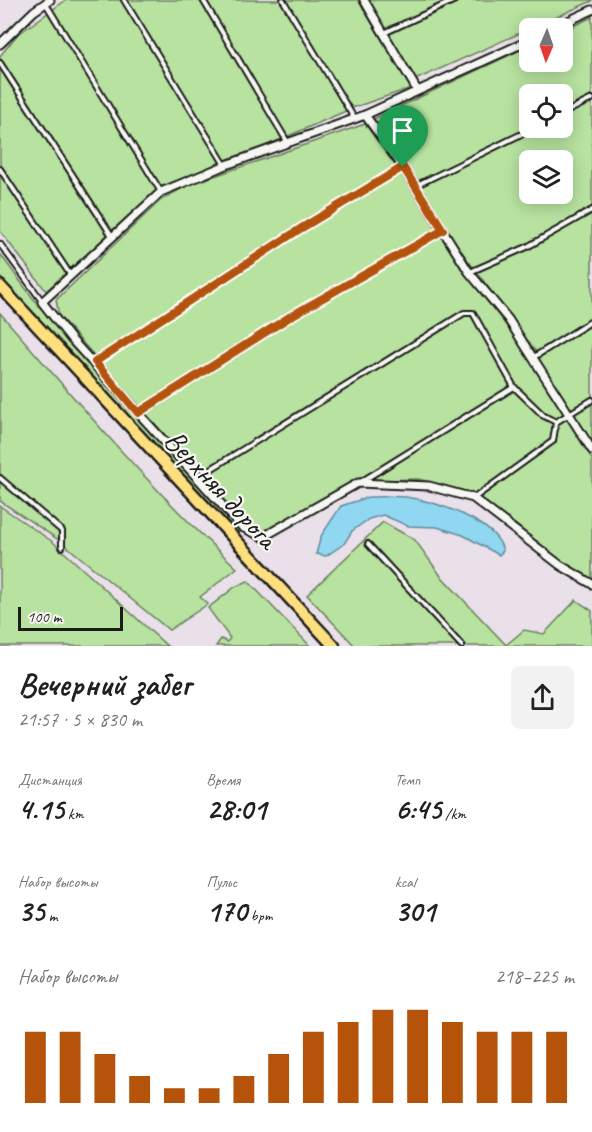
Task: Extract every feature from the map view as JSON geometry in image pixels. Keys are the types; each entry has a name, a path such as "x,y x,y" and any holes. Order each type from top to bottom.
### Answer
{"main road":[{"name":"Верхняя дорога","path":"0,286 334,646"}],"street":[{"path":"364,0 417,90"},
{"path":"0,44 48,2"},
{"path":"573,19 592,10"},
{"path":"519,45 365,115 225,165 161,192 42,302 72,340 95,362 138,413 242,527 263,537 358,483 429,486 473,498 560,565 592,584"},
{"path":"365,115 403,167 469,272 508,319 592,450"}],"lane":[{"path":"124,0 225,165"},
{"path":"203,0 288,142"},
{"path":"283,0 354,118"},
{"path":"384,34 455,0"},
{"path":"48,2 161,192"},
{"path":"0,63 112,237"},
{"path":"573,108 592,99"},
{"path":"414,186 519,135"},
{"path":"95,362 300,229 403,167"},
{"path":"0,169 71,276"},
{"path":"469,272 527,247 592,210"},
{"path":"138,413 291,316 443,230"},
{"path":"0,244 42,302"},
{"path":"198,477 464,313 473,313 514,387 543,416 556,422"},
{"path":"533,358 592,321"},
{"path":"358,483 514,387"},
{"path":"556,422 592,400"},
{"path":"473,498 553,441 556,422"},
{"path":"0,478 62,531 62,546"},
{"path":"368,544 462,646"}],"green space":[{"path":"66,0 358,0 411,88 355,107 226,163 160,187 46,291 0,231 0,56 17,35"},
{"path":"367,0 592,0 554,18 519,18 519,34 415,80"},
{"path":"592,17 592,96 573,105 573,84 519,84 519,132 417,183 371,120 519,51 519,72 573,72 573,26"},
{"path":"592,101 592,319 536,352 453,240 420,187 519,138 573,138 573,111"},
{"path":"365,124 410,186 461,267 532,359 592,459 592,581 554,556 473,493 418,479 353,481 264,532 247,527 59,316 56,300 161,200 186,186"},
{"path":"0,254 32,297 241,530 236,535 0,277"},
{"path":"0,313 145,476 237,568 200,597 208,604 169,630 59,540 0,501"},
{"path":"592,325 592,447 539,362 539,356"},
{"path":"0,506 53,542 167,646 0,646"},
{"path":"383,522 415,540 441,576 506,645 524,630 544,634 576,600 592,611 592,646 355,646 307,595"},
{"path":"248,581 310,646 216,646 221,639 227,642 230,638 208,608 235,587"}],"water":[{"path":"369,497 406,497 432,503 462,514 489,530 498,540 503,551 499,555 463,535 437,527 408,526 383,515 369,519 352,531 344,544 326,556 316,554 321,536 341,506"}],"tram line":[{"path":"0,295 325,646"}],"route":[{"path":"403,167 443,230 394,260 291,316 138,413 95,362 300,229 362,194 403,167"}]}
